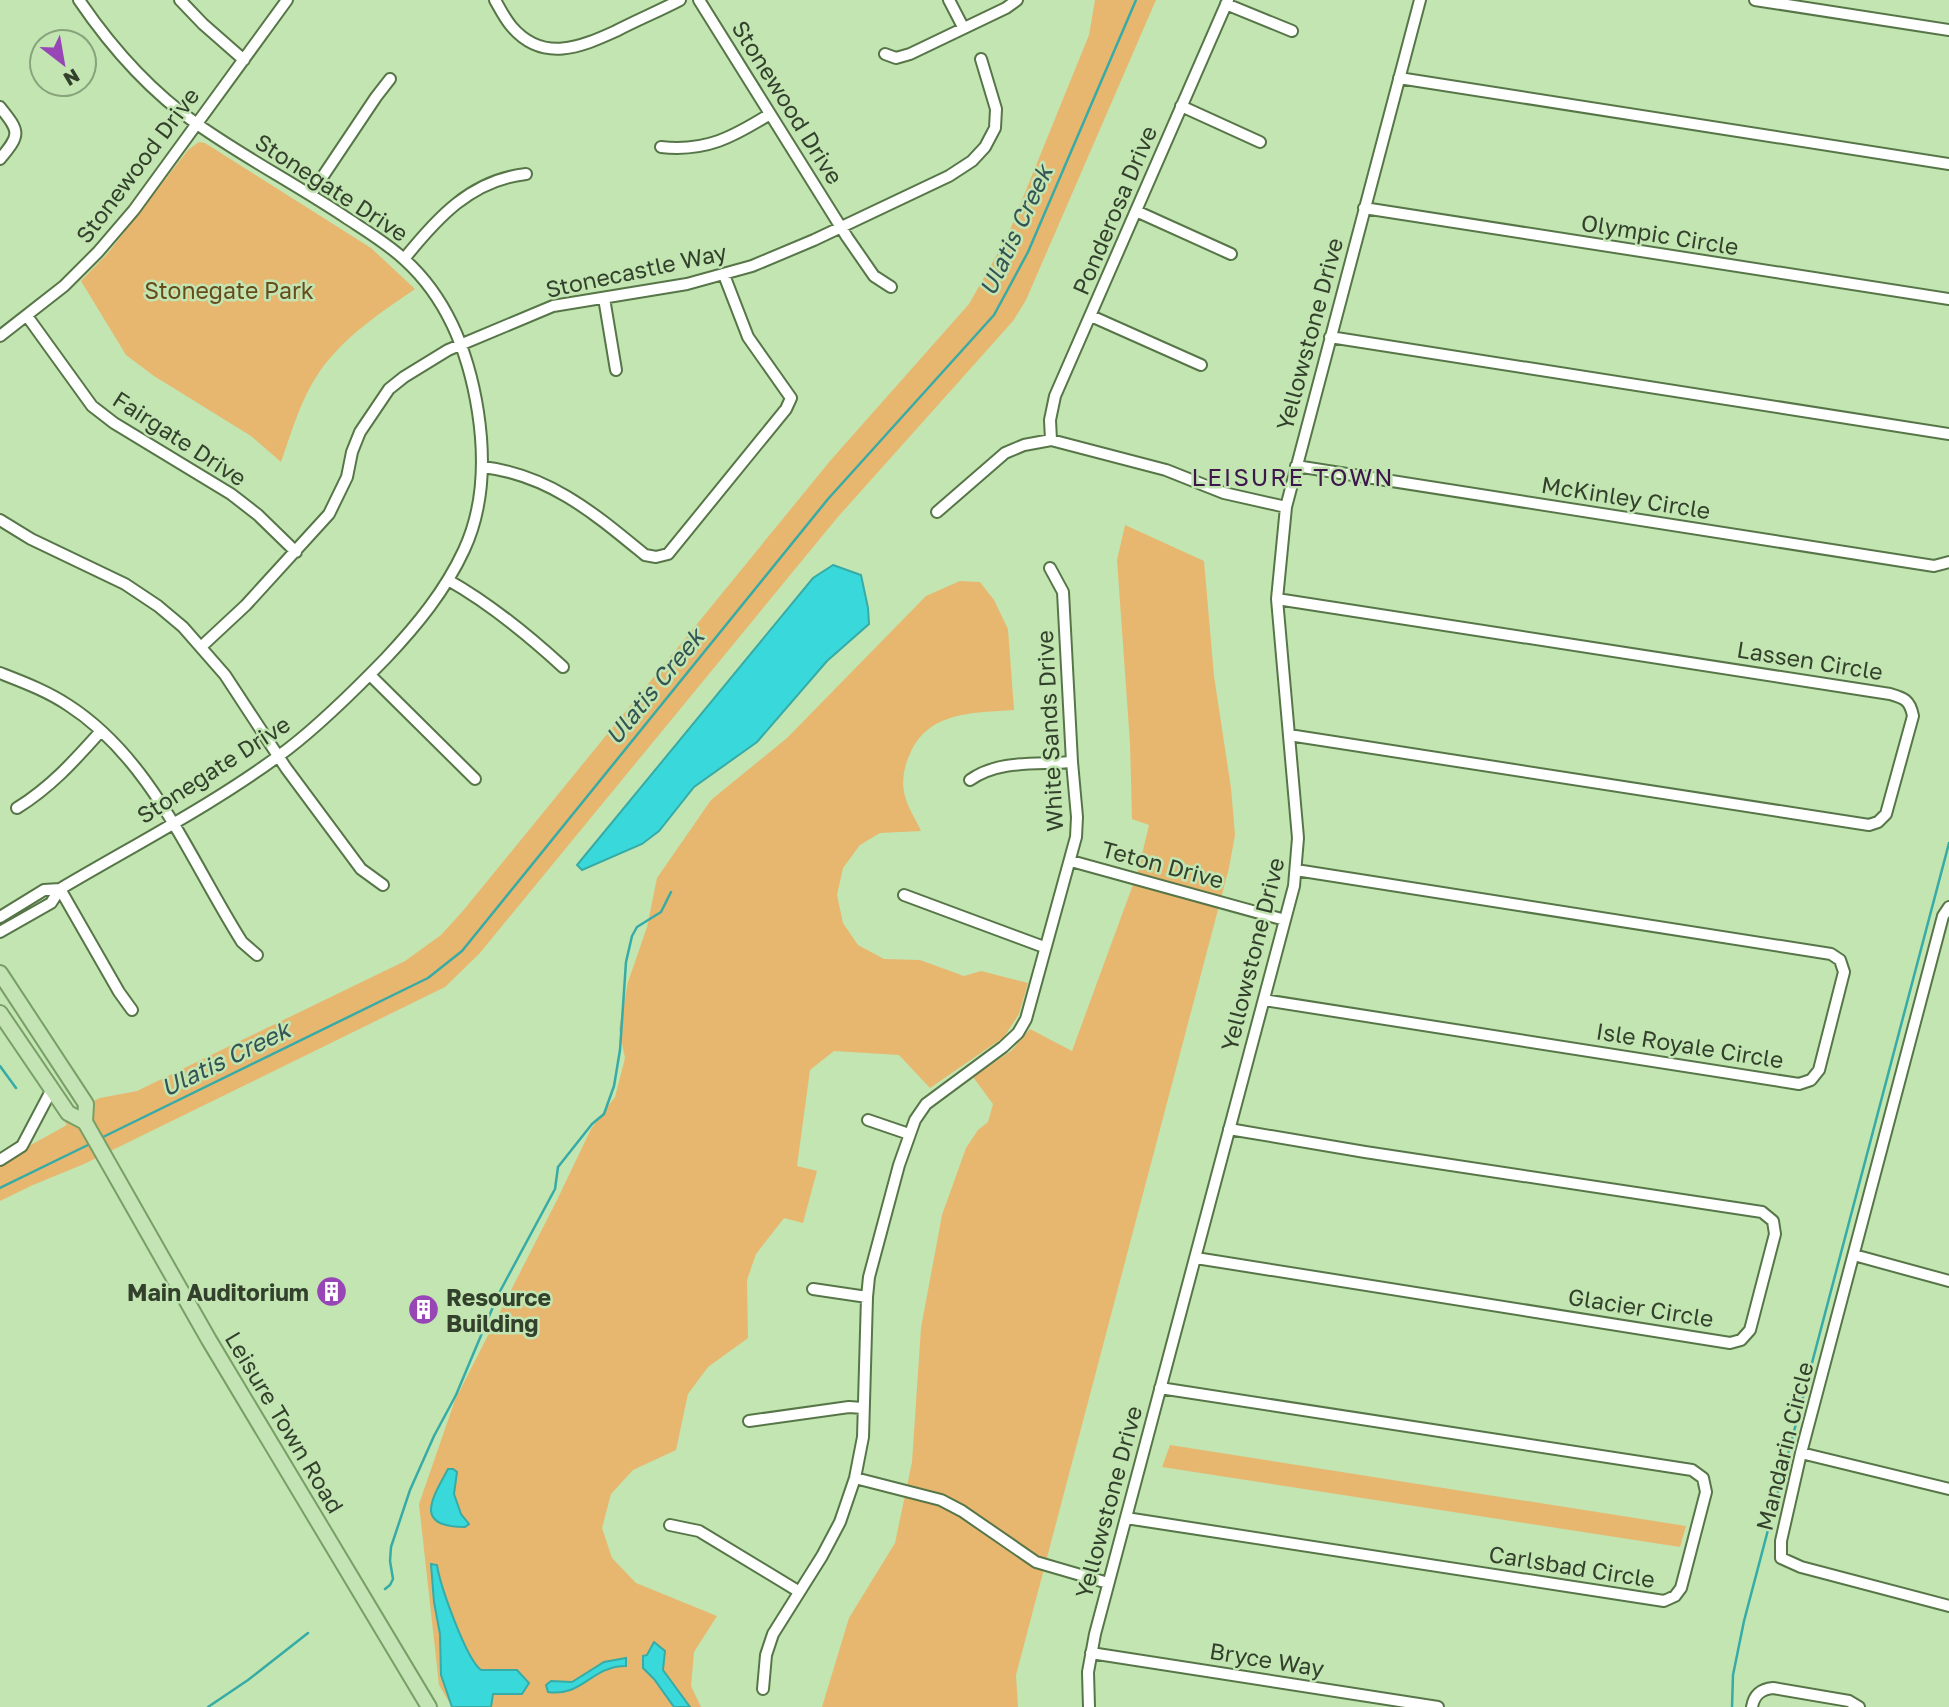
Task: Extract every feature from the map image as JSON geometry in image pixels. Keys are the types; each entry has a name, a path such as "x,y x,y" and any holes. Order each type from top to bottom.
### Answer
{"main road":[{"name":"Leisure Town Road","path":"0,973 86,1104 85,1122"},
{"name":"Leisure Town Road","path":"0,1013 68,1113 85,1122 209,1340 429,1707"}],"street":[{"name":"Stonegate Drive","path":"0,932 51,903 60,889 223,793 279,756 325,718 370,675 424,616 466,547 477,506 483,467 474,385 462,344 436,296 404,259 382,240 196,123 161,96 98,28 79,0"},
{"path":"180,0 244,60"},
{"name":"Stonewood Drive","path":"0,336 64,286 107,242 134,210 287,0"},
{"path":"495,0 519,34 546,48 563,49 590,43 680,0"},
{"name":"Stonewood Drive","path":"699,0 841,227 874,276 891,287"},
{"path":"949,0 963,27"},
{"path":"885,54 896,58 910,54 1006,8 1017,0"},
{"name":"Yellowstone Drive","path":"1089,1707 1088,1672 1108,1583 1196,1258 1296,870 1298,838 1278,599 1286,507 1420,0"},
{"path":"1755,0 1949,30"},
{"path":"1227,2 1292,31"},
{"name":"Ponderosa Drive","path":"1051,440 1050,421 1055,396 1227,2"},
{"name":"Stonecastle Way","path":"202,646 246,605 329,514 343,486 360,432 388,390 430,359 553,306 724,275 783,254 949,176 972,161 985,147 995,128 996,109 981,59"},
{"path":"1399,78 1949,164"},
{"path":"311,194 390,79"},
{"path":"1181,106 1260,142"},
{"path":"0,107 15,126 16,134 12,145 0,159"},
{"path":"661,147 684,149 707,146 770,114"},
{"path":"404,259 441,218 468,194 496,180 526,174"},
{"name":"Olympic Circle","path":"1364,208 1949,299"},
{"path":"1136,211 1231,254"},
{"path":"483,467 528,476 575,500 645,555 656,557 668,554 786,409 791,398 748,337 724,275"},
{"path":"604,298 616,370"},
{"name":"Fairgate Drive","path":"27,316 92,406 114,423 231,494 258,515 296,552"},
{"path":"1091,316 1201,365"},
{"path":"1330,338 1949,434"},
{"path":"937,512 1005,453 1024,445 1051,440 1166,470 1224,493 1286,507"},
{"name":"McKinley Circle","path":"1296,466 1934,566 1949,564"},
{"path":"0,520 31,540 125,583 158,606 202,646 361,869 383,885"},
{"name":"White Sands Drive","path":"764,1689 766,1655 773,1634 822,1556 855,1478 863,1437 867,1297 879,1239 909,1134 926,1104 986,1061 1018,1033 1026,1019 1044,947 1071,861 1077,817 1063,592 1050,568"},
{"path":"448,580 536,642 563,667"},
{"name":"Lassen Circle","path":"1278,599 1890,694 1916,702 1881,825 1867,825 1289,735"},
{"path":"0,673 67,704 101,731 131,761 242,942 257,955"},
{"path":"370,675 475,779"},
{"path":"17,808 59,778 101,731"},
{"path":"970,780 997,766 1072,762"},
{"name":"Teton Drive","path":"1071,861 1285,920"},
{"path":"1296,870 1822,952 1836,956 1842,964 1854,957"},
{"name":"Stonegate Drive","path":"0,917 44,890 60,889"},
{"path":"60,889 132,1010"},
{"path":"904,895 1044,947"},
{"name":"Mandarin Circle","path":"1949,907 1943,916 1780,1541 1781,1558 1801,1567 1949,1606"},
{"name":"Isle Royale Circle","path":"1264,1000 1814,1085 1844,972 1842,964"},
{"path":"0,1160 22,1146 52,1089"},
{"path":"868,1120 909,1134"},
{"name":"Glacier Circle","path":"1196,1258 1744,1344 1775,1234 1777,1218 1762,1212 1229,1129"},
{"path":"1854,1255 1947,1281 1949,1268"},
{"path":"813,1289 867,1297"},
{"name":"Carlsbad Circle","path":"1126,1518 1676,1603 1709,1478 1692,1470 1160,1388"},
{"path":"749,1421 849,1407 863,1408"},
{"path":"1801,1453 1949,1489"},
{"path":"855,1478 941,1500 962,1511 1035,1562 1108,1583"},
{"path":"670,1525 699,1531 798,1591"},
{"name":"Bryce Way","path":"1091,1653 1438,1707"},
{"path":"1752,1707 1756,1695 1769,1688 1849,1700 1859,1707"}],"green space":[{"path":"1095,0 1156,0 1026,300 1013,321 837,518 479,954 445,987 84,1164 0,1201 0,1162 67,1125 61,1116 100,1098 137,1091 405,961 441,935 462,912 830,461 969,304 1007,237 1089,35"},
{"name":"Stonegate Park","path":"199,142 205,143 371,248 415,289 376,316 330,358 313,381 302,403 281,462 251,436 154,376 126,355 81,281 108,253 188,150"},
{"path":"1125,525 1204,561 1214,676 1231,788 1235,835 1229,868 1016,1675 1018,1707 822,1707 849,1618 895,1543 912,1462 921,1328 942,1215 966,1148 978,1130 988,1122 993,1104 973,1077 1011,1051 1030,1029 1072,1051 1138,871 1149,825 1132,819 1130,743 1117,560"},
{"path":"960,581 980,582 994,600 1008,629 1014,710 954,717 928,729 910,754 903,786 908,805 921,831 880,833 860,845 843,868 837,895 843,923 858,945 884,959 920,960 964,976 981,971 1028,983 1019,1014 1004,1037 930,1088 899,1055 834,1051 810,1070 797,1166 817,1171 803,1223 784,1218 756,1254 747,1280 748,1338 708,1367 688,1394 676,1450 633,1470 611,1494 602,1528 612,1558 636,1583 717,1616 694,1652 691,1686 701,1707 452,1707 439,1685 419,1504 455,1400 591,1129 615,1097 625,1058 619,1029 628,982 647,927 657,878 711,800 787,738 926,596"},
{"path":"1170,1445 1686,1526 1680,1547 1162,1467"}],"water":[{"path":"833,565 861,575 869,624 827,661 757,742 694,787 659,831 642,844 582,870 577,865 813,578"},
{"path":"448,1469 457,1472 454,1494 461,1514 469,1524 465,1527 449,1526 433,1517 432,1501"},
{"path":"431,1564 437,1565 454,1621 475,1663 481,1670 517,1670 529,1683 522,1694 493,1694 491,1707 452,1707 441,1675 440,1634"},
{"path":"654,1642 665,1651 663,1670 690,1707 674,1707 643,1668 643,1656 647,1655"},
{"path":"626,1658 626,1666 604,1671 570,1690 548,1692 546,1685 551,1681 572,1682 604,1662"}],"waterway":[{"name":"Ulatis Creek","path":"101,1138 428,978 462,951 828,499 994,315 1028,252 1136,0"},
{"path":"1732,1707 1733,1675 1744,1621 1949,843"},
{"path":"385,1589 393,1579 391,1547 410,1490 456,1395 498,1295 555,1189 558,1167 592,1124 604,1114 614,1086 620,1050 626,962 632,936 637,927 661,912 671,892"},
{"path":"0,1066 16,1088"},
{"name":"Ulatis Creek","path":"0,1188 92,1143"},
{"path":"208,1707 308,1633"}],"place":[{"name":"Main Auditorium","path":"332,1292"},
{"name":"Resource Building","path":"423,1310"}],"district":[{"name":"LEISURE TOWN","path":"1293,476"}]}
